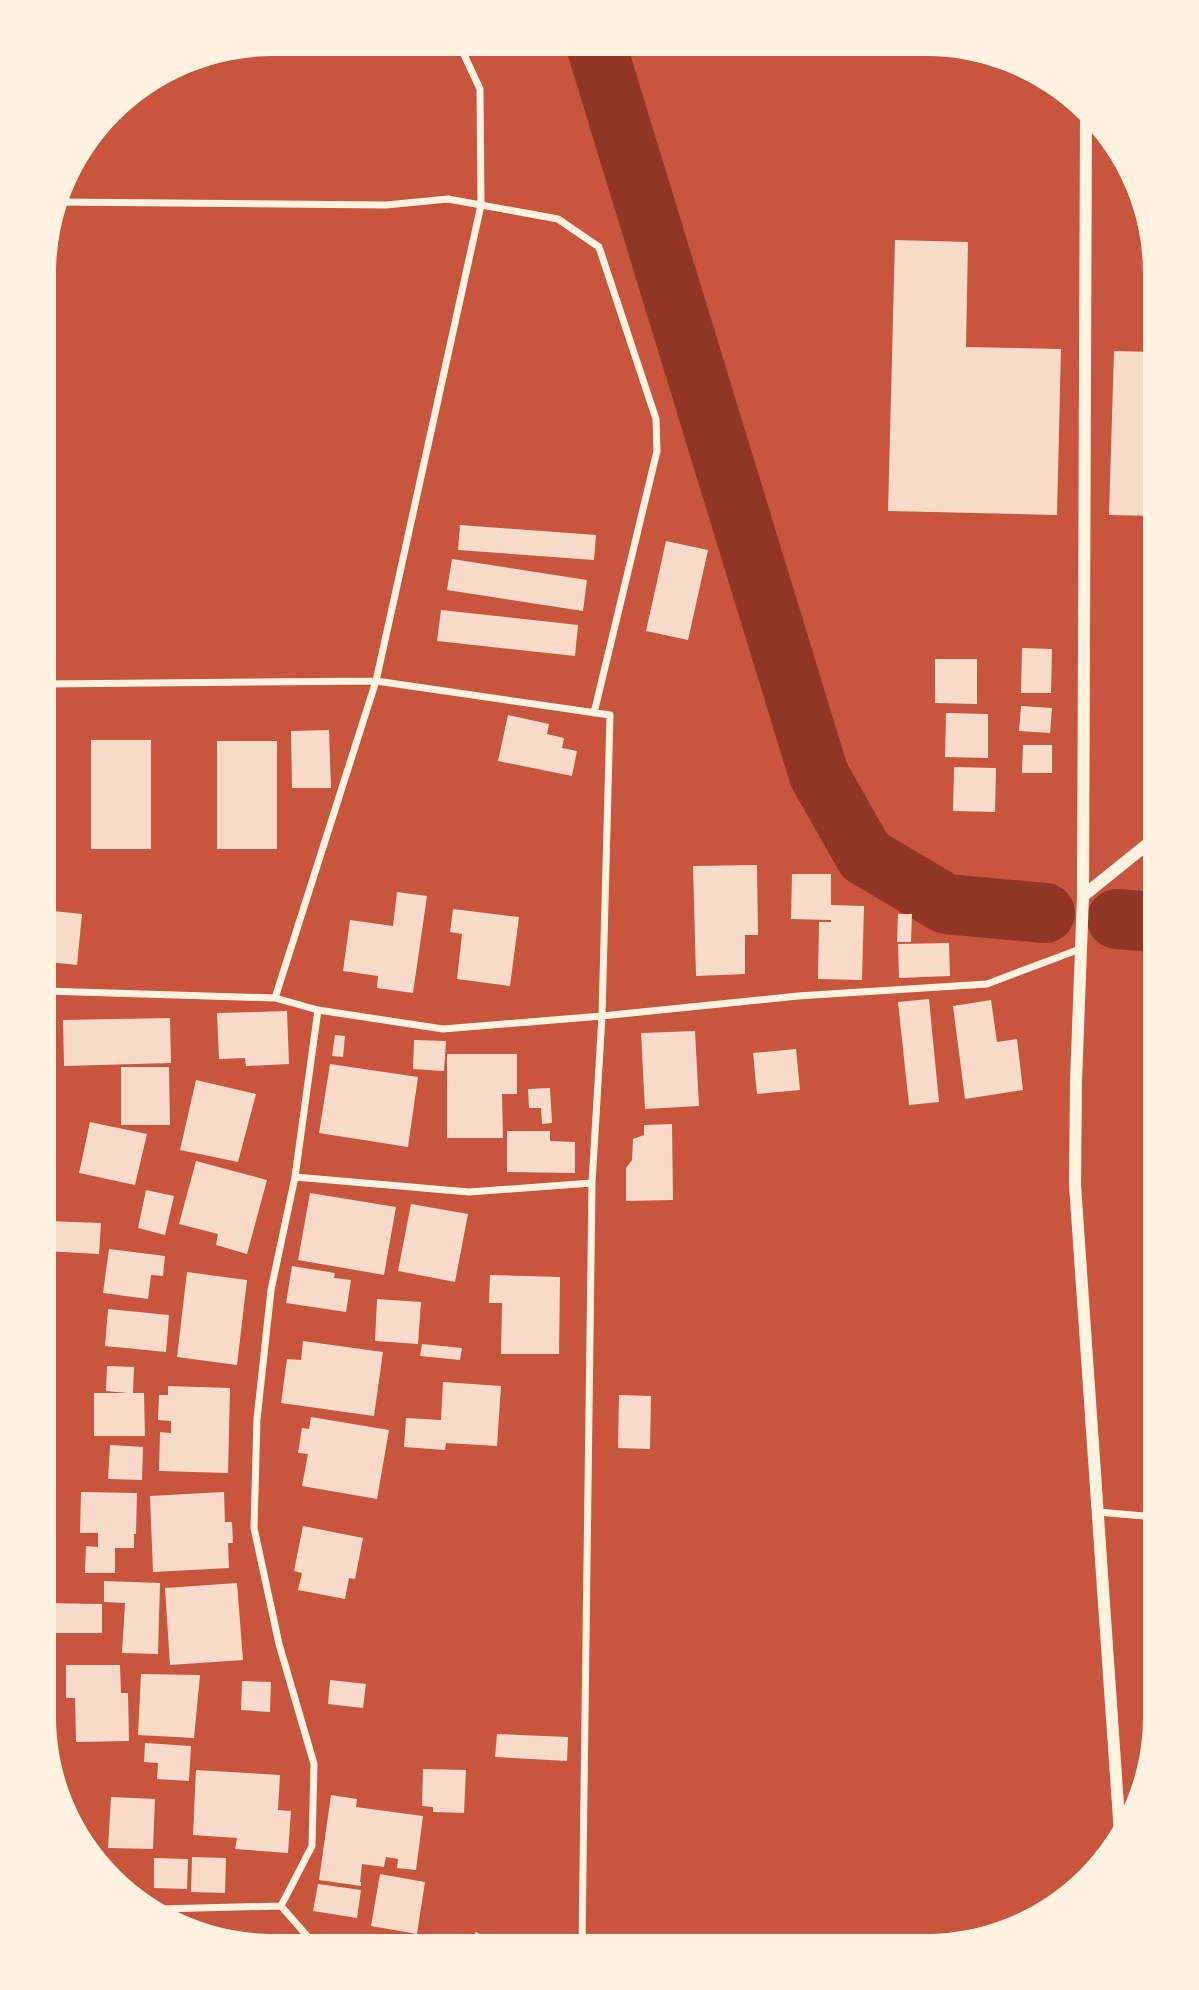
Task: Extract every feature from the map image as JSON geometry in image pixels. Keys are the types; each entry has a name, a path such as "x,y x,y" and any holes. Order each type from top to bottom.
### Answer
{"street":[{"path":"275,998 376,681 481,205 480,89 465,56"},
{"path":"1086,128 1083,896 1075,1185 1119,1817"},
{"path":"69,202 386,205 448,199 558,219 599,247 656,419 657,451 594,713"},
{"path":"56,684 376,681 610,715 602,1016 592,1183 582,1934"},
{"path":"1083,896 1143,848"},
{"path":"56,991 275,998 318,1010 443,1029 798,996 987,984 1080,949"},
{"path":"281,1906 312,1846 314,1763 279,1644 254,1528 257,1419 271,1290 295,1177 318,1010"},
{"path":"295,1177 469,1192 592,1183"},
{"path":"1098,1512 1143,1516"},
{"path":"173,1909 281,1906"},
{"path":"281,1906 305,1934"}],"building":[{"path":"895,240 968,242 966,347 1061,349 1057,515 888,511"},
{"path":"1114,351 1143,352 1143,516 1109,515"},
{"path":"460,525 596,535 594,560 458,550"},
{"path":"666,541 708,550 688,640 646,631"},
{"path":"452,559 587,580 583,611 447,590"},
{"path":"441,610 578,625 575,656 437,641"},
{"path":"1022,648 1052,649 1051,693 1021,693"},
{"path":"935,659 977,659 977,704 935,703"},
{"path":"1021,706 1052,708 1050,733 1019,731"},
{"path":"946,713 988,714 988,758 945,757"},
{"path":"508,715 549,724 547,734 564,738 562,748 577,751 572,776 498,761"},
{"path":"329,730 331,788 292,788 291,731"},
{"path":"91,740 151,740 151,849 91,849"},
{"path":"217,741 277,741 277,849 217,849"},
{"path":"1023,745 1052,745 1052,773 1022,773"},
{"path":"954,767 996,768 995,812 953,811"},
{"path":"757,865 758,935 745,935 745,974 696,976 693,866"},
{"path":"792,874 831,874 831,905 864,906 862,980 818,979 819,922 831,920 791,919"},
{"path":"397,892 427,896 413,993 377,988 378,976 343,971 350,920 393,926"},
{"path":"453,909 519,917 510,986 457,979 462,934 450,932"},
{"path":"56,911 82,914 77,965 56,963"},
{"path":"898,914 912,914 911,942 897,942"},
{"path":"949,943 950,976 899,978 898,944"},
{"path":"929,999 939,1102 909,1105 898,1002"},
{"path":"991,1000 997,1042 1017,1039 1023,1090 965,1099 953,1006"},
{"path":"287,1011 289,1064 246,1066 245,1058 219,1059 217,1013"},
{"path":"170,1018 171,1063 64,1066 63,1020"},
{"path":"695,1031 699,1106 645,1109 641,1033"},
{"path":"335,1035 345,1036 343,1057 332,1056"},
{"path":"414,1040 446,1041 444,1071 413,1069"},
{"path":"796,1049 800,1090 757,1094 753,1053"},
{"path":"447,1054 517,1054 517,1094 502,1094 503,1138 447,1138"},
{"path":"330,1064 418,1077 408,1147 319,1133"},
{"path":"121,1067 169,1067 170,1125 121,1125"},
{"path":"196,1080 256,1094 238,1162 180,1150"},
{"path":"550,1088 552,1123 542,1124 541,1108 529,1108 528,1089"},
{"path":"90,1122 147,1134 135,1185 79,1173"},
{"path":"672,1124 673,1200 626,1201 626,1168 632,1160 633,1139 644,1135 644,1125"},
{"path":"507,1131 550,1131 550,1141 575,1142 575,1173 507,1172"},
{"path":"196,1161 267,1180 247,1254 216,1245 218,1234 179,1224"},
{"path":"146,1190 174,1196 165,1235 138,1228"},
{"path":"310,1193 396,1207 384,1275 298,1260"},
{"path":"411,1204 468,1214 455,1282 398,1271"},
{"path":"56,1221 101,1223 99,1254 56,1252"},
{"path":"109,1249 165,1256 163,1276 151,1275 148,1299 103,1293"},
{"path":"292,1266 335,1273 334,1278 351,1280 346,1312 286,1303"},
{"path":"187,1272 247,1280 237,1365 177,1357"},
{"path":"490,1275 560,1277 559,1354 501,1354 502,1303 489,1303"},
{"path":"377,1299 421,1302 418,1344 375,1341"},
{"path":"108,1309 169,1315 166,1352 105,1346"},
{"path":"303,1341 383,1352 374,1416 281,1403 287,1359 301,1360"},
{"path":"422,1344 462,1348 460,1360 420,1356"},
{"path":"107,1366 134,1367 133,1393 144,1393 145,1436 94,1436 94,1393 128,1393 106,1391"},
{"path":"443,1382 501,1386 497,1446 446,1443 445,1450 404,1447 406,1418 441,1420"},
{"path":"168,1386 230,1388 228,1473 159,1471 160,1432 171,1433 171,1421 158,1420 159,1395 168,1395"},
{"path":"619,1395 651,1396 650,1449 618,1448"},
{"path":"311,1417 389,1430 377,1499 302,1486 308,1454 298,1453 302,1428 309,1429"},
{"path":"110,1445 143,1447 142,1480 108,1479"},
{"path":"81,1492 137,1493 134,1548 115,1548 115,1573 85,1573 86,1546 98,1547 98,1533 80,1533"},
{"path":"224,1492 225,1522 232,1522 233,1543 228,1543 229,1568 153,1572 150,1496"},
{"path":"303,1526 363,1538 355,1579 349,1578 345,1599 298,1590 302,1573 294,1571"},
{"path":"104,1581 160,1583 158,1654 122,1653 125,1603 104,1602"},
{"path":"237,1583 243,1660 170,1665 165,1588"},
{"path":"56,1603 102,1604 102,1633 56,1633"},
{"path":"66,1665 120,1665 121,1693 128,1693 129,1741 76,1742 75,1698 66,1698"},
{"path":"141,1674 200,1675 194,1738 138,1735"},
{"path":"330,1680 366,1684 363,1708 328,1704"},
{"path":"242,1681 271,1682 270,1712 241,1710"},
{"path":"497,1734 568,1737 567,1761 495,1757"},
{"path":"145,1743 191,1746 189,1781 157,1779 158,1763 144,1762"},
{"path":"423,1769 466,1770 464,1813 433,1812 433,1807 422,1806"},
{"path":"196,1770 280,1775 278,1810 291,1811 288,1853 235,1849 237,1838 193,1835"},
{"path":"331,1795 357,1799 356,1807 423,1816 416,1870 397,1868 398,1859 386,1857 384,1867 362,1864 361,1886 319,1880"},
{"path":"111,1797 155,1799 153,1849 108,1848"},
{"path":"192,1857 226,1858 225,1893 191,1892"},
{"path":"154,1858 188,1859 187,1889 154,1888"},
{"path":"380,1874 425,1882 417,1934 371,1926"},
{"path":"318,1884 361,1890 357,1918 313,1911"}],"waterway":[{"path":"599,56 819,775 865,856 946,904 1045,913"},
{"path":"1117,919 1143,921"}]}
